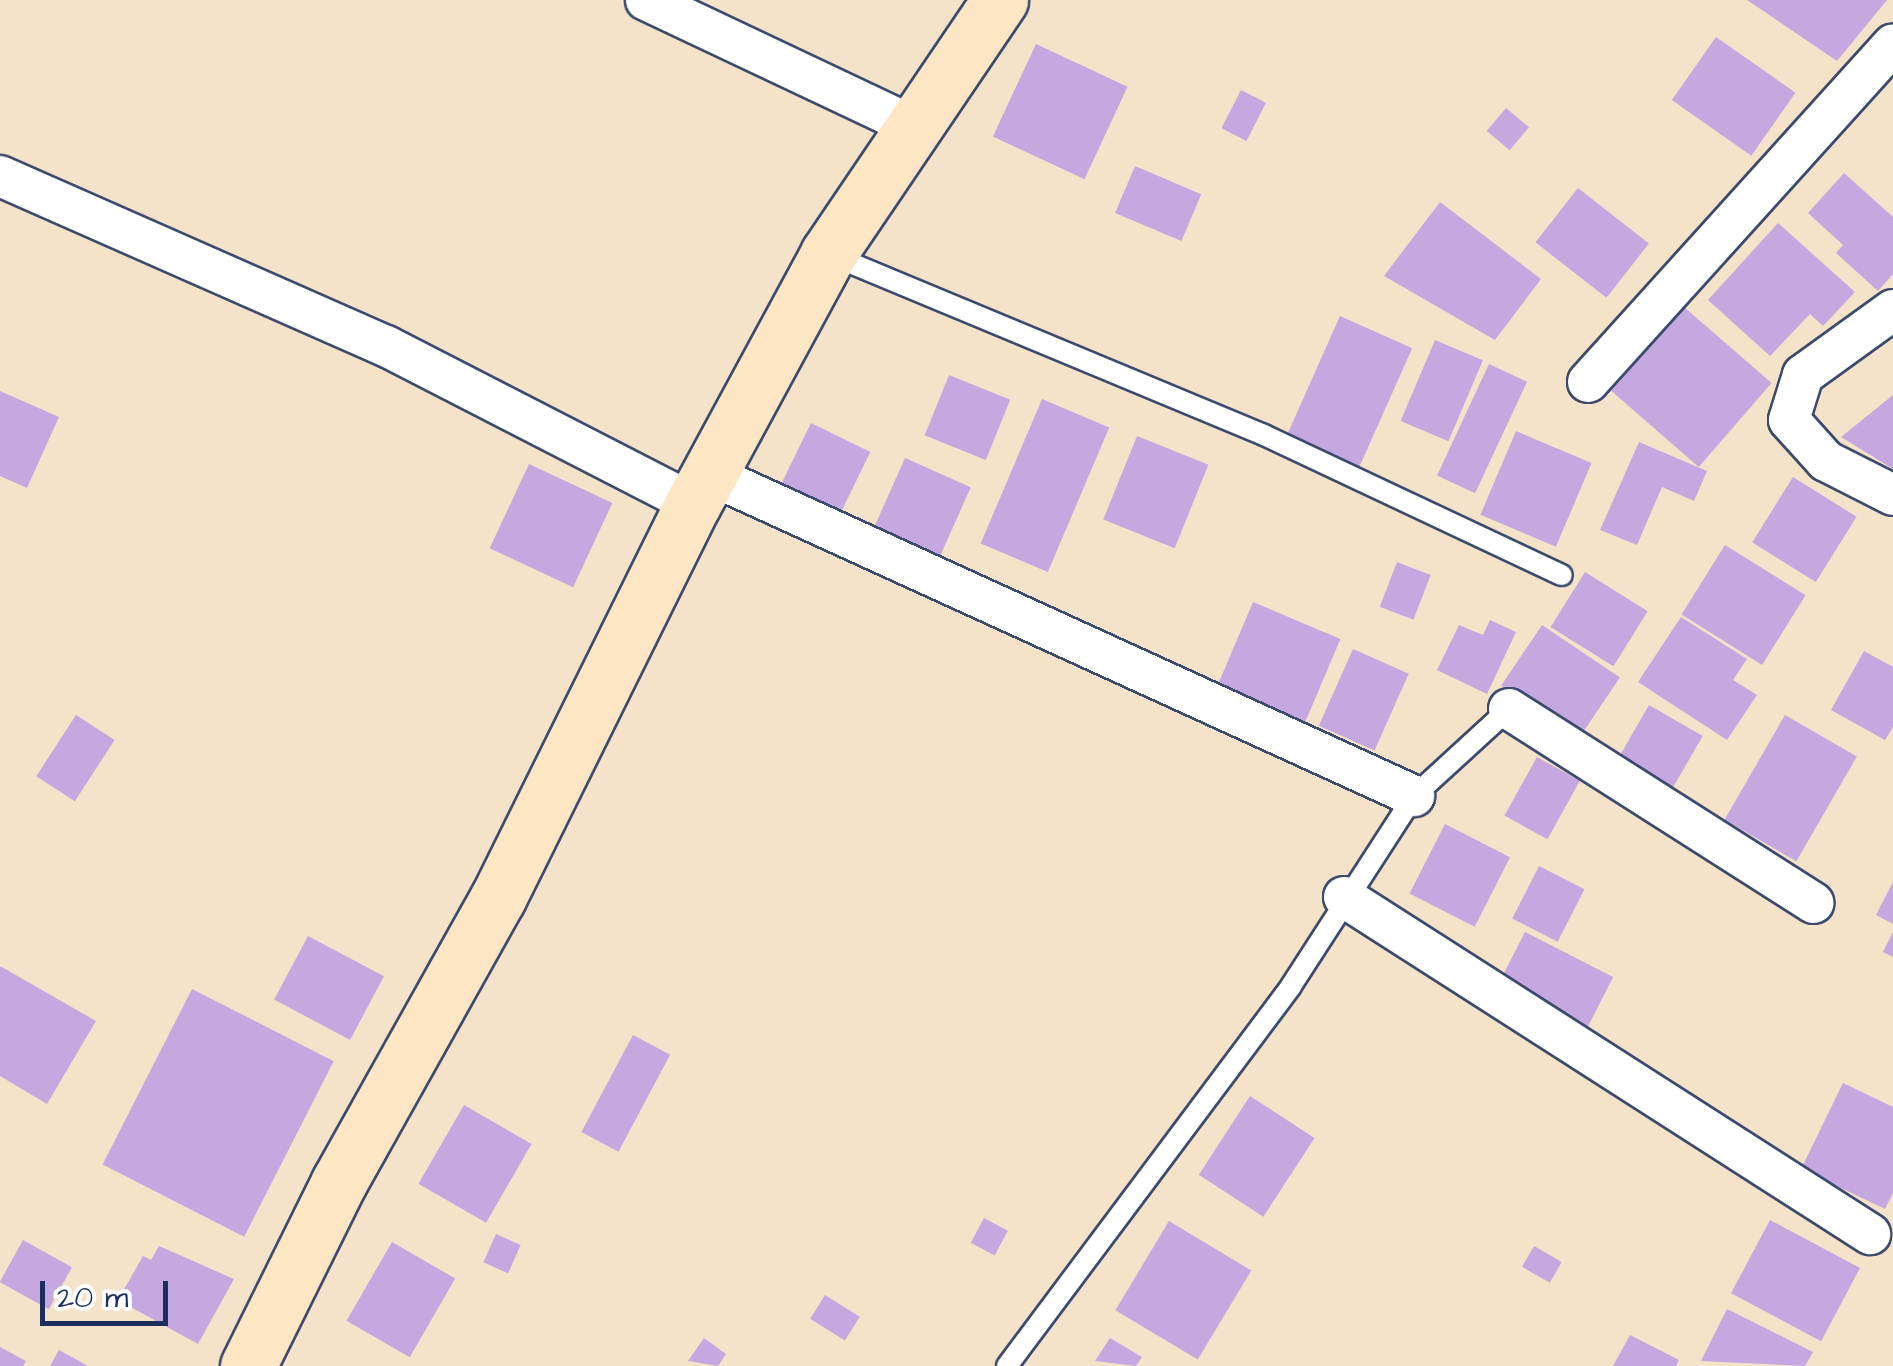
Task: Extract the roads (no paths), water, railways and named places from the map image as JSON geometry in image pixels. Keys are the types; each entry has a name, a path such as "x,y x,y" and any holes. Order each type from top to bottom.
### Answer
{"street":[{"path":"646,0 911,125"},
{"path":"248,1366 339,1182 498,898 702,490 828,254 911,125 1000,0"},
{"path":"1588,382 1893,45"},
{"path":"0,176 702,490 1414,796"},
{"path":"1893,310 1802,375 1790,420 1826,461 1893,495"},
{"path":"1509,709 1814,902"},
{"path":"1344,898 1870,1234"}],"lane":[{"path":"828,254 1264,436 1562,574"},
{"path":"1007,1366 1291,986 1344,898 1414,796 1509,709"}]}
